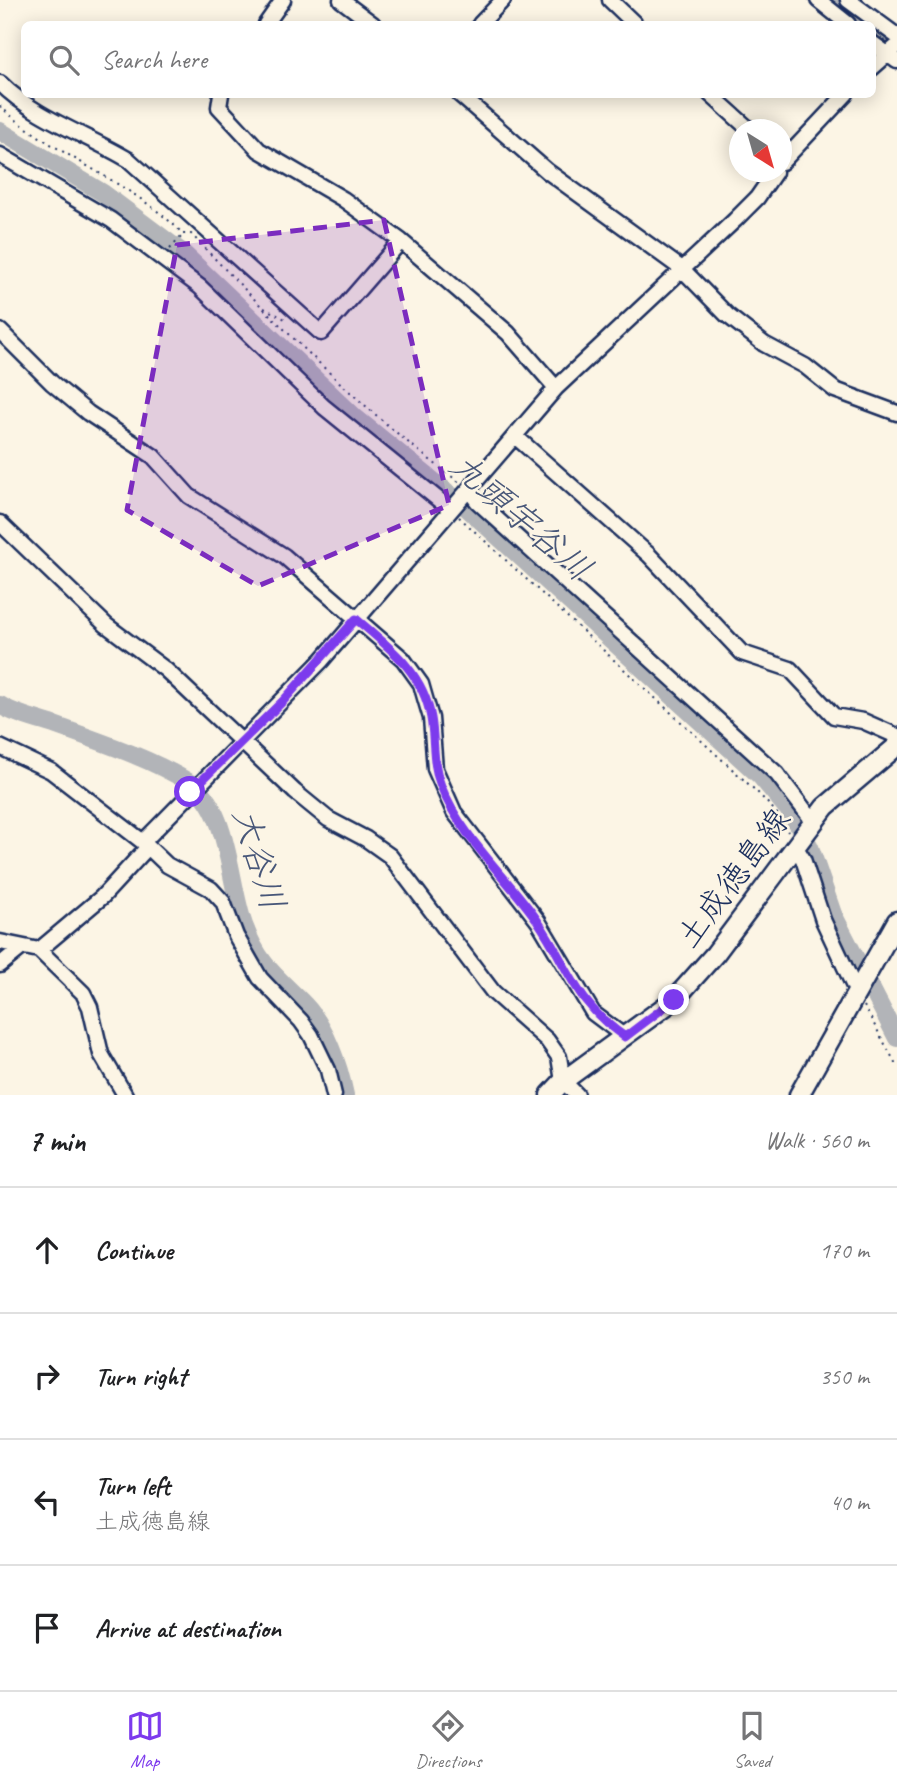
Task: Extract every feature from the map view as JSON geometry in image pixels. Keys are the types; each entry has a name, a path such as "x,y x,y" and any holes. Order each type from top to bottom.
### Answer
{"main road":[{"name":"土成徳島線","path":"550,1095 563,1081 625,1037 691,982 803,834 897,746"},
{"path":"800,1095 897,921"}],"street":[{"path":"269,21 283,0"},
{"path":"341,0 369,21"},
{"path":"483,21 502,0"},
{"path":"610,0 632,21"},
{"path":"818,0 844,21"},
{"path":"848,0 897,36"},
{"path":"876,44 893,53 876,66"},
{"path":"0,83 37,114 94,139 129,160 321,333 401,241"},
{"path":"220,98 219,107 259,150 343,199 401,241 508,333 556,388"},
{"path":"464,98 547,171 682,269 727,314 764,344 806,366 835,390 897,413"},
{"path":"714,98 738,119"},
{"path":"792,150 842,98"},
{"path":"0,155 111,220 200,287 324,407 451,509"},
{"path":"39,950 102,897 190,792 303,680 556,388 757,198 768,182"},
{"path":"0,331 88,413 153,456 189,495 284,556 403,659 421,684 431,718 435,769 454,812 538,921 593,1013 625,1037"},
{"path":"514,436 649,555 742,653 790,669 834,716 863,721 897,736"},
{"path":"468,491 651,662 777,774 803,834 803,859 823,920 858,990"},
{"path":"0,523 106,625 158,664 243,740 295,792 328,819 366,839 390,856 493,992 547,1040 559,1057 563,1081 577,1095"},
{"path":"0,747 51,771 167,865 195,878 223,902 236,936 260,978 311,1035 328,1070 333,1095"},
{"path":"0,942 39,950 83,993 90,1007 101,1054 125,1095"},
{"path":"0,965 21,948"}],"path":[{"path":"0,106 29,130 68,152 182,236"},
{"path":"166,255 182,236 191,234 274,321 371,411 468,491"},
{"path":"451,509 776,812 803,834"},
{"path":"858,990 897,1066"}],"highlighted area":[{"path":"384,220 449,505 258,586 127,510 177,245"}],"waterway":[{"path":"833,0 862,21"},
{"path":"876,33 897,48"},
{"name":"九頭宇谷川","path":"0,131 103,193 183,253 356,418 468,509 760,776 790,812 810,847 833,914 897,1038"},
{"name":"大谷川","path":"0,705 139,757 172,772 201,793 220,826 239,907 250,939 269,969 304,1004 319,1024 335,1059 345,1095"}],"route":[{"path":"190,792 284,700 356,619 403,659 421,684 431,718 435,769 441,788 464,827 538,921 564,969 593,1013 625,1037 674,1000"}]}
